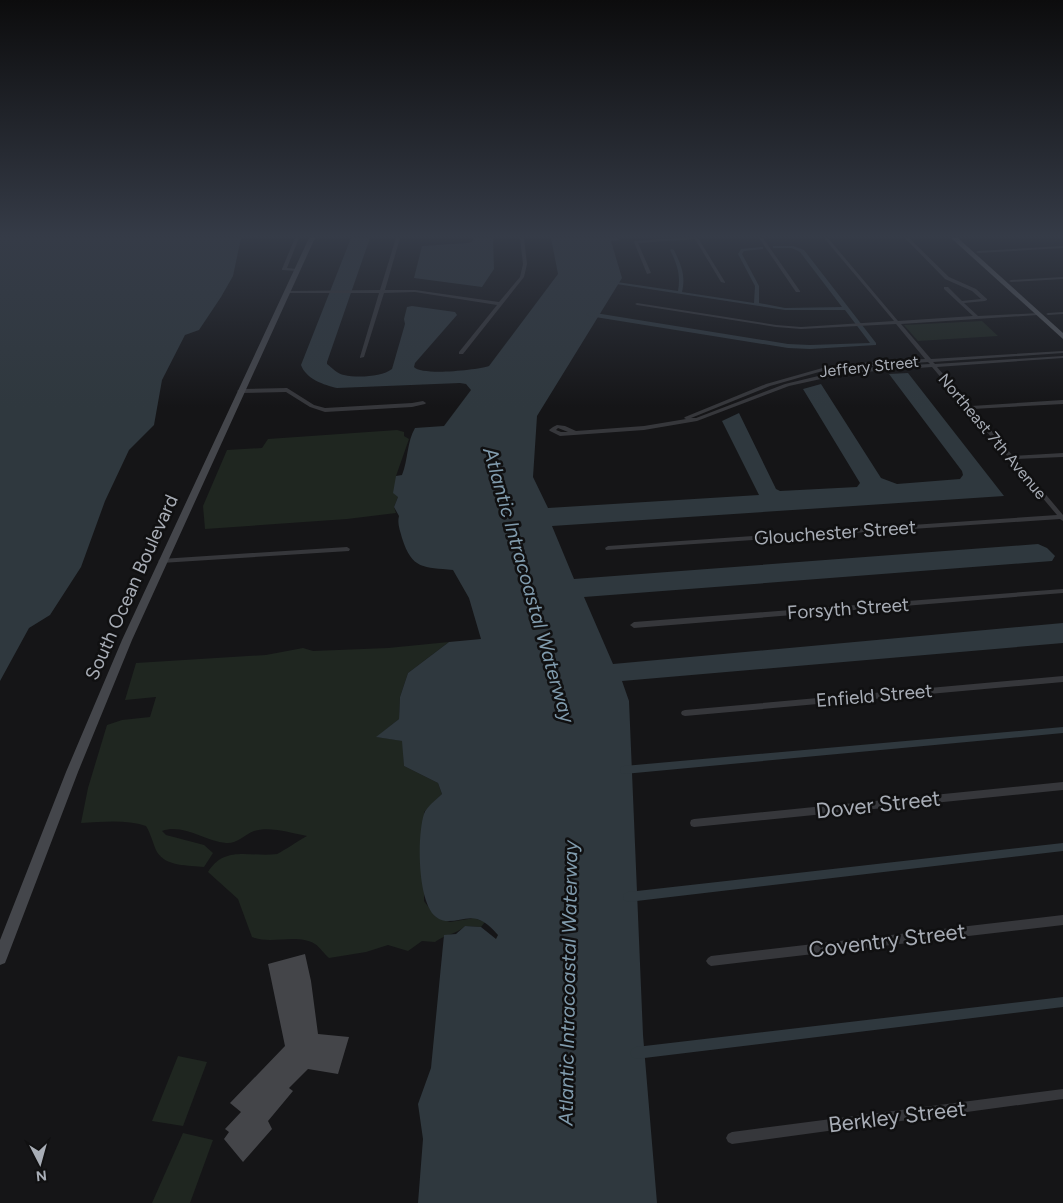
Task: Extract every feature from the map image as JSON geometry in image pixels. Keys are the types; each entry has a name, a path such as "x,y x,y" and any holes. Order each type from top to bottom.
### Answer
{"main road":[{"name":"South Ocean Boulevard","path":"0,958 72,772 161,561 285,294"},
{"path":"1016,294 1063,337"},
{"path":"1026,294 1063,327"}],"street":[{"path":"362,357 381,294"},
{"path":"436,294 501,304"},
{"path":"461,352 509,294"},
{"name":"Northeast 7th Avenue","path":"874,294 1062,517"},
{"path":"952,294 977,318"},
{"path":"960,302 985,300 979,294"},
{"path":"637,304 781,327 801,328 1038,314"},
{"path":"1048,314 1063,313"},
{"name":"Jeffery Street","path":"575,433 644,428 696,419 725,410 797,382 850,371 1063,352"},
{"path":"1040,354 1045,358"},
{"name":"Jeffery Street","path":"684,420 782,380 846,366 1063,357"},
{"path":"846,366 850,371"},
{"path":"240,391 287,390 312,406 325,410 423,403"},
{"path":"970,408 1063,402"},
{"path":"1012,458 1063,455"},
{"name":"Glouchester Street","path":"608,548 1062,517"},
{"path":"161,561 346,549"},
{"name":"Forsyth Street","path":"634,625 1063,591"},
{"name":"Enfield Street","path":"685,713 1063,679"},
{"name":"Dover Street","path":"694,823 1063,786"},
{"name":"Coventry Street","path":"711,961 1063,920"},
{"name":"Berkley Street","path":"732,1138 1063,1094"}],"shaded area":[{"path":"982,321 998,336 918,341 904,325"},
{"path":"397,430 404,432 404,436 409,439 396,476 398,497 394,507 396,513 347,519 205,529 203,506 227,450 262,448 268,439"},
{"path":"449,642 408,673 400,697 399,719 377,737 403,741 404,766 438,783 442,794 424,812 424,901 436,917 450,922 474,918 485,922 481,927 465,926 435,942 422,941 408,951 388,945 366,952 329,958 317,945 308,941 300,939 267,940 252,937 238,899 208,872 222,858 239,854 277,854 307,836 267,829 254,831 237,841 226,843 178,829 162,831 166,835 204,845 213,853 204,867 172,863 161,857 146,826 122,822 81,823 88,788 107,725 122,720 150,717 156,697 125,700 136,663 266,655 303,648 313,651 388,648"},
{"path":"178,1056 207,1062 183,1126 152,1121"},
{"path":"183,1133 213,1140 190,1203 152,1203"}],"water":[{"path":"0,294 223,294 199,330 185,335 162,380 154,425 129,450 105,501 81,567 50,615 29,628 0,681"},
{"name":"Atlantic Intracoastal Waterway","path":"329,294 351,294 327,364 342,374 362,377 382,374 392,369 405,324 404,319 407,307 412,306 455,312 457,315 415,363 414,367 419,370 438,372 489,366 543,294 612,294 537,416 533,477 548,508 759,495 722,421 739,413 776,489 780,491 857,487 860,483 803,389 821,384 881,478 897,484 960,479 963,475 962,471 889,374 908,373 1004,496 552,526 574,579 1038,544 1047,548 1055,556 1052,561 584,597 613,664 1063,623 1063,643 622,681 629,701 643,1035 657,1203 418,1203 423,1139 418,1104 431,1068 444,935 456,934 465,926 481,927 496,939 498,935 489,926 477,919 441,920 430,909 425,898 422,883 420,837 425,811 442,794 438,783 404,766 402,741 376,737 399,719 400,697 408,673 449,642 481,639 469,598 453,570 420,565 410,556 402,538 399,516 394,507 398,497 393,493 396,476 402,475 410,439 415,428 444,426 471,390 466,384 460,383 337,388 311,378 301,365"}],"building":[{"path":"305,954 311,981 318,1034 349,1037 338,1074 308,1069 289,1088 293,1091 268,1121 272,1129 243,1162 224,1139 229,1132 225,1129 241,1112 230,1103 285,1046 268,964"}],"waterway":[{"path":"689,294 785,309 846,308"},
{"path":"756,304 757,294"},
{"path":"589,314 788,346 810,347 874,344 835,294"},
{"path":"624,770 1063,730"},
{"path":"628,897 1063,847"},
{"path":"636,1053 1063,1002"}]}
